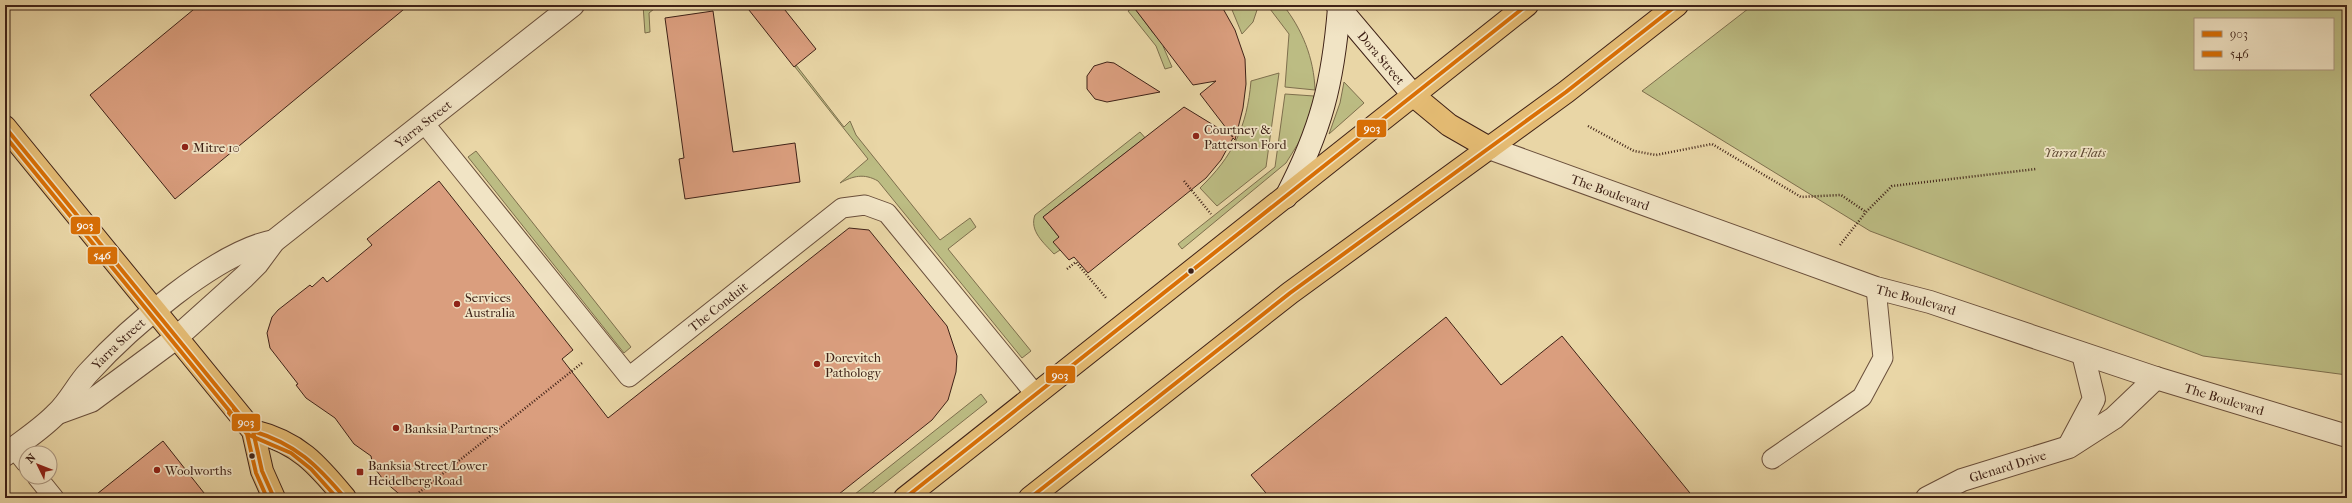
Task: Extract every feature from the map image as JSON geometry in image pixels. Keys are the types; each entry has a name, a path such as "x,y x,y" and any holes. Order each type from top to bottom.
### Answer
{"highway":[{"path":"905,498 1286,198 1527,5"},
{"path":"1030,498 1290,293 1566,92 1677,5"},
{"name":"Dora Street","path":"1414,96 1449,125 1489,148"},
{"path":"5,127 253,431 262,471 274,498"},
{"path":"253,431 273,436 292,445 310,458 345,498"}],"street":[{"name":"Yarra Street","path":"58,413 91,401 104,393 176,338 244,277 257,264 274,241 573,5"},
{"name":"Dora Street","path":"1338,6 1414,96"},
{"path":"1286,198 1320,122 1332,75 1338,6"},
{"name":"The Boulevard","path":"1489,148 1533,166 1876,288 1930,302 2156,378 2347,436"},
{"name":"Yarra Street","path":"15,455 58,413 78,385 104,355 155,311 193,282 232,256 248,248 274,241"},
{"path":"2069,447 2094,399 2083,354"},
{"name":"Glenard Drive","path":"1927,498 1962,480 2069,447 2114,418 2156,378"}],"lane":[{"name":"The Conduit","path":"424,123 629,377 842,208 865,204 887,213 1036,395"},
{"path":"1772,459 1862,397 1883,358 1876,288"},
{"path":"43,485 54,498"}],"path":[{"path":"1588,126 1634,151 1656,156 1712,144 1801,198 1841,195 1866,212"},
{"path":"1825,269 1845,237 1866,212 1892,186 1946,178 2036,169"},
{"path":"1184,181 1211,214"},
{"path":"1067,269 1076,262 1106,298"},
{"path":"412,498 604,346"}],"green space":[{"path":"643,5 659,5 649,13 650,32 645,33"},
{"path":"1230,5 1257,5 1258,7 1253,22 1242,34"},
{"path":"1267,5 1283,5 1296,24 1306,44 1312,67 1315,90 1285,87 1289,34"},
{"name":"Yarra Flats","path":"1753,5 2347,5 2347,375 2203,356 1870,231 1642,91"},
{"path":"1134,7 1154,34 1165,44 1163,46 1172,67 1165,69 1156,46 1128,11"},
{"path":"796,65 844,127 850,121 856,135 940,240 970,218 976,227 948,249 1031,351 1022,358 878,181 868,177 859,176 840,183 868,159 795,67"},
{"path":"1279,73 1266,167 1217,206 1200,188 1212,176 1230,152 1236,140 1246,113 1251,81"},
{"path":"1344,82 1364,103 1329,134 1340,103"},
{"path":"1285,94 1314,96 1312,112 1304,134 1286,163 1182,249 1178,244 1275,167"},
{"path":"1140,132 1154,148 1154,154 1142,140 1043,217 1059,237 1060,250 1054,254 1038,236 1034,226 1035,215"},
{"path":"476,151 631,347 624,353 468,157"},
{"path":"981,394 987,402 866,498 850,498"}],"building":[{"name":"Mitre 10","path":"199,5 409,5 175,199 90,95"},
{"path":"745,5 781,5 816,49 794,67"},
{"name":"Courtney & Patterson Ford","path":"1132,5 1221,5 1235,30 1245,59 1246,84 1243,108 1235,140 1233,138 1221,160 1206,178 1088,273 1074,257 1069,260 1053,242 1059,237 1043,217 1184,107 1233,137 1200,94 1216,81 1193,85"},
{"path":"713,11 733,152 795,143 800,182 685,199 679,159 684,158 665,18"},
{"path":"1107,62 1114,63 1160,92 1107,102 1095,99 1087,89 1087,76 1094,66"},
{"path":"439,181 573,350 562,359 608,418 849,228 869,230 947,326 957,356 956,372 948,400 932,420 834,498 404,498 385,482 373,466 371,456 354,444 335,418 306,398 296,385 298,384 270,348 267,333 272,317 278,310 310,285 312,287 323,277 327,282 372,245 367,239"},
{"path":"1446,317 1501,385 1562,336 1694,498 1270,498 1251,475"},
{"name":"Woolworths","path":"163,441 208,498 92,498"}],"transit line":[{"name":"903","path":"905,498 1527,5"},
{"name":"903","path":"1030,498 1290,293 1566,92 1677,5"},
{"name":"903","path":"5,127 253,431 282,442 305,457 325,475 345,498"},
{"name":"546","path":"5,136 249,435 291,453 311,469 337,498"},
{"name":"903","path":"234,409 253,431 262,471 274,498"},
{"name":"546","path":"229,413 247,434 256,473 267,498"}],"place":[{"name":"Courtney & Patterson Ford","path":"1196,136"},
{"name":"Mitre 10","path":"185,147"},
{"name":"Services Australia","path":"457,304"},
{"name":"Dorevitch Pathology","path":"817,364"},
{"name":"Banksia Partners","path":"396,428"},
{"name":"Woolworths","path":"157,470"},
{"name":"Banksia Street/Lower Heidelberg Road","path":"360,472"}]}
